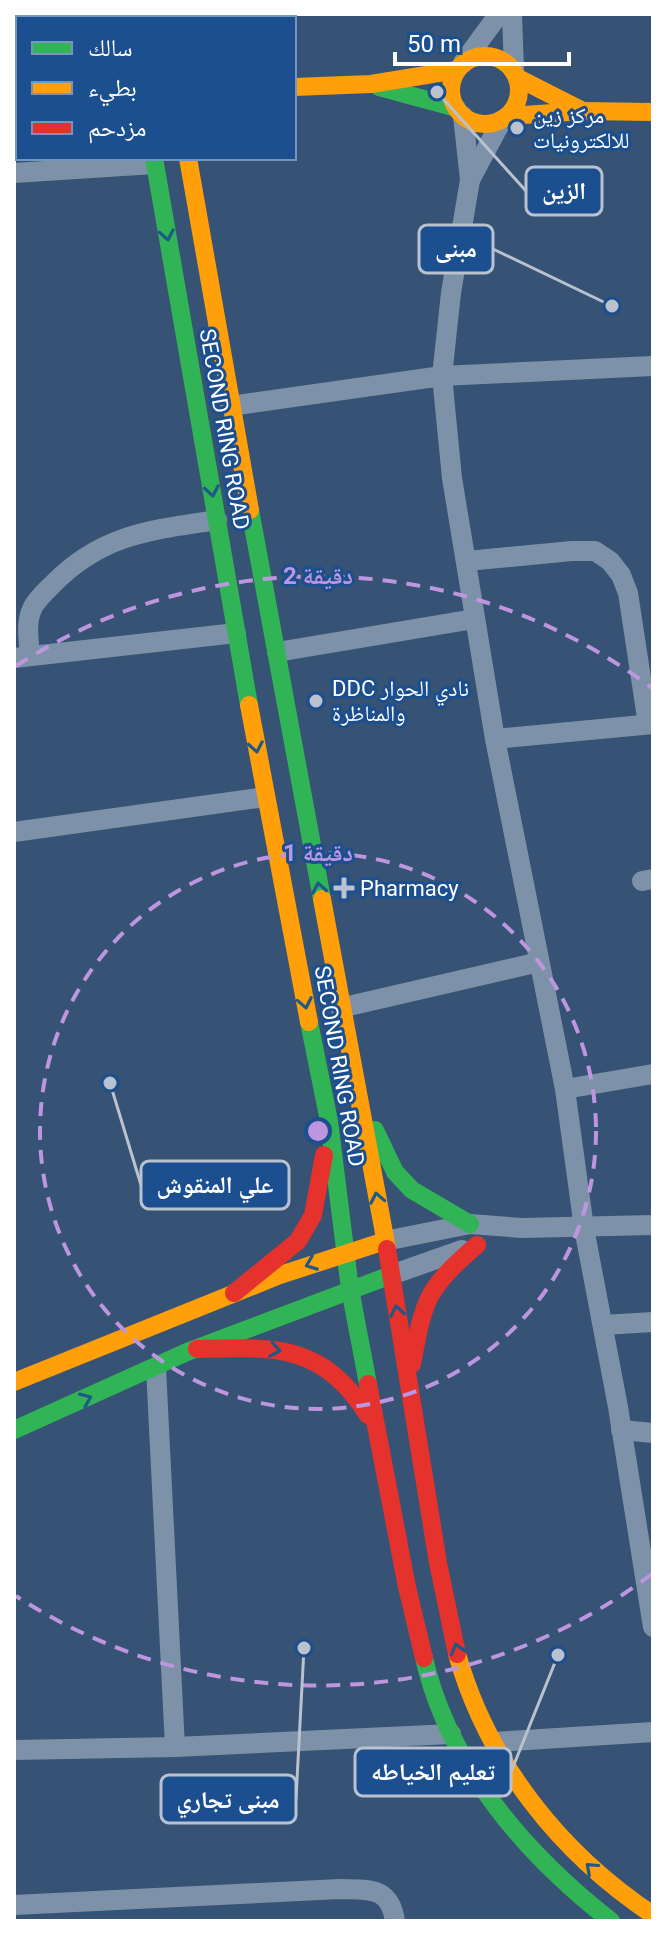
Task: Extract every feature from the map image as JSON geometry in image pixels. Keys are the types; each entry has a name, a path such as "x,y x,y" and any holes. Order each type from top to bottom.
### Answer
{"main road":[{"path":"296,87 371,84 460,67 480,56 490,55 500,58 516,75 583,111"},
{"path":"460,67 451,89 460,112"},
{"path":"505,118 516,105 520,92 516,75"},
{"path":"371,84 460,112 476,123 490,124 505,118 583,111 653,112"},
{"name":"SECOND RING ROAD","path":"188,160 230,406 385,1241 450,1626 469,1690 494,1742 538,1814 591,1869 653,1915"},
{"name":"SECOND RING ROAD","path":"154,161 265,797 329,1121 350,1289 410,1601 427,1672 451,1734 483,1789 521,1840 575,1893 611,1921"},
{"path":"356,1092 395,1172 428,1202 470,1224"},
{"path":"234,1293 298,1241 313,1215 329,1121"},
{"path":"14,1382 234,1293 345,1251 385,1241"},
{"path":"409,1381 420,1322 431,1292 447,1271 477,1245"},
{"path":"14,1430 197,1349 391,1275"},
{"path":"197,1349 268,1347 299,1354 331,1368 355,1391 379,1436"}],"street":[{"path":"460,67 499,14"},
{"path":"512,14 516,75"},
{"path":"460,112 470,180 451,293 442,376 452,478 495,739 565,1089 584,1228 653,1627"},
{"path":"470,180 505,118"},
{"path":"14,173 154,161"},
{"path":"230,406 442,376 653,366"},
{"path":"217,520 111,541 71,567 33,607 22,657 236,633"},
{"path":"467,561 572,551 595,551 610,561 621,575 628,593 650,724 495,739"},
{"path":"277,652 474,619"},
{"path":"14,832 265,797"},
{"path":"340,1008 539,962"},
{"path":"565,1089 653,1074"},
{"path":"385,1241 470,1224 522,1228 653,1225"},
{"path":"391,1275 522,1228"},
{"path":"603,1325 653,1322"},
{"path":"156,1368 175,1747"},
{"path":"621,1430 653,1433"},
{"path":"494,1742 653,1732"},
{"path":"14,1750 175,1747 451,1734"},
{"path":"14,1905 369,1890 384,1895 392,1905 395,1921"}],"traffic: fast":[{"path":"379,87 457,108"},
{"path":"154,160 249,705"},
{"path":"250,510 322,899"},
{"path":"309,1022 329,1121 350,1289 368,1384"},
{"path":"375,1130 395,1172 412,1190 470,1224"},
{"path":"14,1430 187,1352 391,1275"},
{"path":"424,1658 452,1735 471,1771 495,1805 549,1867 611,1921"}],"traffic: slow":[{"path":"492,56 513,71 519,90 517,103 509,114 492,124 478,124 461,114 453,103 451,83 461,66 472,58 492,56"},
{"path":"296,87 371,84 457,70"},
{"path":"518,78 583,111"},
{"path":"507,116 583,111 653,112"},
{"path":"188,160 250,510"},
{"path":"249,705 309,1022"},
{"path":"322,899 387,1249"},
{"path":"14,1382 280,1275 385,1241"},
{"path":"457,1654 488,1732 532,1802 558,1834 588,1863 653,1915"}],"traffic: jam":[{"path":"234,1293 298,1241 313,1215 324,1155"},
{"path":"412,1364 424,1309 430,1297 447,1273 477,1245"},
{"path":"387,1249 438,1563 457,1654"},
{"path":"197,1349 250,1348 294,1354 333,1374 368,1415"},
{"path":"368,1384 407,1587 424,1658"}],"place":[{"name":"الزين","path":"437,92"},
{"name":"مركز زين للالكترونيات","path":"517,128"},
{"name":"مبنى","path":"612,306"},
{"name":"DDC نادي الحوار والمناظرة","path":"316,701"},
{"name":"Pharmacy","path":"344,888"},
{"name":"علي المنقوش","path":"110,1083"},
{"name":"مبنى تجاري","path":"304,1648"},
{"name":"تعليم الخياطه","path":"558,1655"}]}
